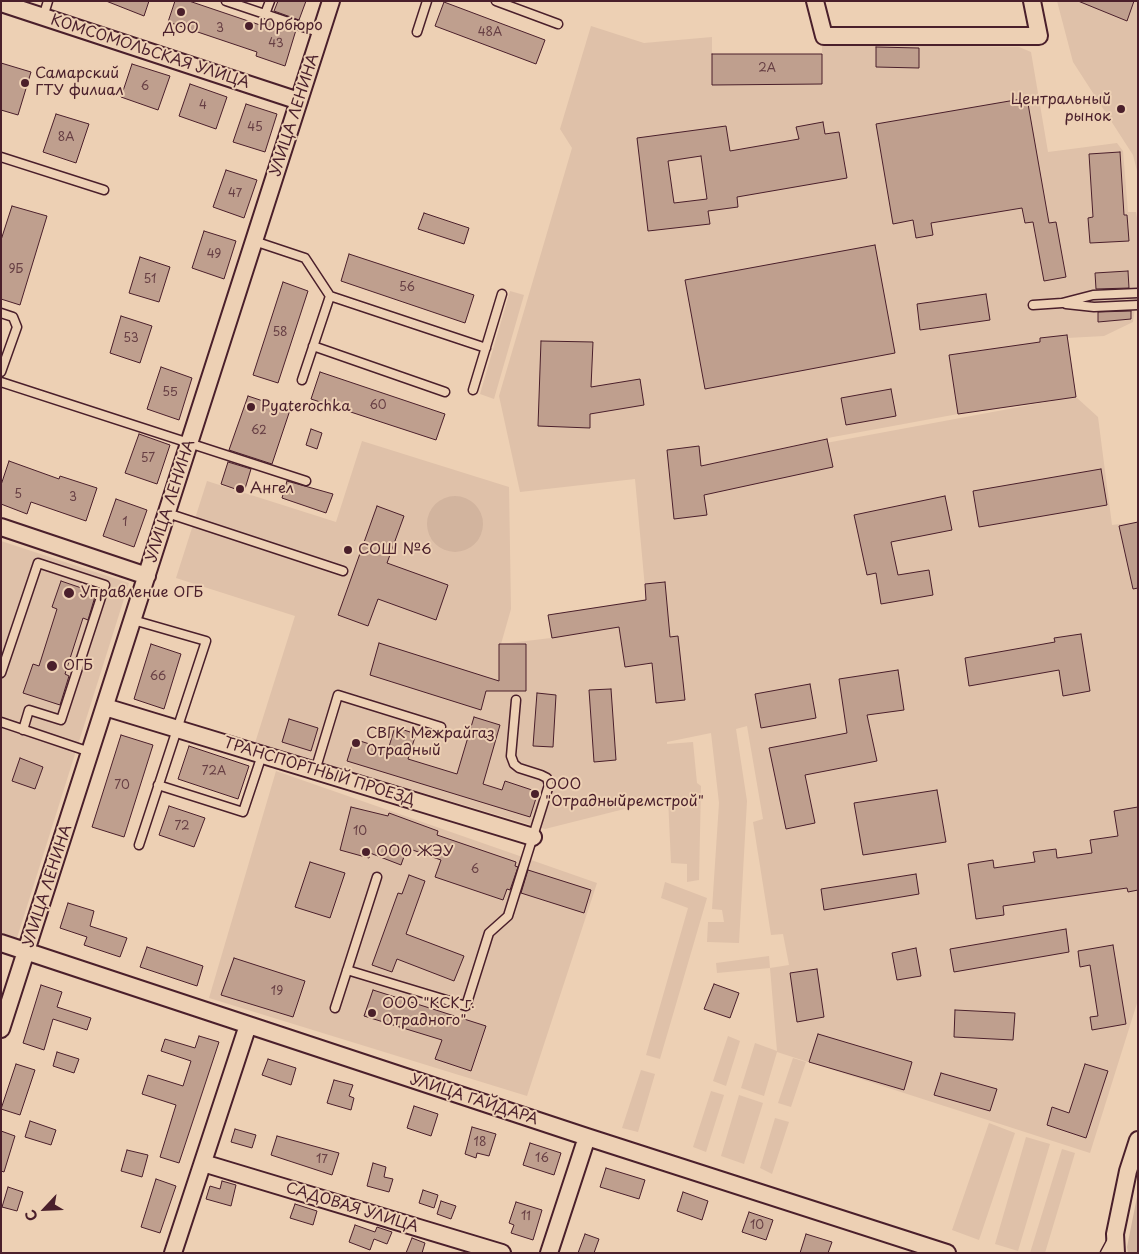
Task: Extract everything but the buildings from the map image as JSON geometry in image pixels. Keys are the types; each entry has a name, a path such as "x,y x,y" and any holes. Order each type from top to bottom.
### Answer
{"street":[{"name":"УЛИЦА ЛЕНИНА","path":"1,1029 331,1"},
{"path":"815,1 824,36 1039,36 1032,1"},
{"name":"КОМСОМОЛЬСКАЯ УЛИЦА","path":"1,3 45,9 299,101"},
{"path":"1,528 147,576"},
{"name":"ТРАНСПОРТНЫЙ ПРОЕЗД","path":"105,707 532,837"},
{"name":"УЛИЦА ГАЙДАРА","path":"1,943 918,1248 947,1253"},
{"path":"173,1253 248,1025"},
{"path":"549,1253 586,1137"},
{"path":"1116,1253 1115,1234 1128,1171 1138,1140"},
{"name":"САДОВАЯ УЛИЦА","path":"202,1164 502,1253"}],"lane":[{"path":"226,1 321,32"},
{"path":"266,14 270,1"},
{"path":"417,32 427,1"},
{"path":"496,1 558,24"},
{"path":"1,157 104,190"},
{"path":"254,241 305,258 330,296 486,348"},
{"path":"1033,305 1062,303 1093,295 1138,293"},
{"path":"473,390 502,294"},
{"path":"302,380 330,296"},
{"path":"1062,303 1094,307 1138,305"},
{"path":"1,314 13,318 17,327 1,372"},
{"path":"313,346 445,392"},
{"path":"1,382 306,482"},
{"path":"167,513 344,571"},
{"path":"1,673 38,563 105,585 61,720 29,710 23,730"},
{"path":"133,620 206,641 139,845"},
{"path":"315,771 338,695 441,727"},
{"path":"347,970 466,1006 489,932 508,916 549,785 547,778 541,774 519,768 514,764 511,756 516,700"},
{"path":"2,725 90,752"},
{"path":"158,785 242,812 262,754"},
{"path":"335,1008 377,878"},
{"path":"1105,1253 1115,1234"}],"shaded area":[{"name":"Центральный рынок","path":"1057,1 1138,1 1138,175 1133,155 1073,62"},
{"path":"591,26 644,43 712,37 712,54 822,54 822,44 1019,47 1031,52 1048,152 1117,143 1123,151 1128,212 1136,212 1138,224 1138,287 1133,322 1104,336 1067,338 1076,397 1098,417 1112,525 1138,522 1138,1000 1090,1153 777,1052 764,1096 741,1088 755,1043 777,1051 770,968 789,965 783,934 771,935 753,822 763,819 747,726 736,729 747,801 739,943 707,942 708,922 724,922 722,910 712,909 719,803 711,733 667,742 667,744 693,742 697,783 701,786 699,880 687,882 687,864 671,863 668,798 545,829 255,743 295,616 176,578 207,481 336,522 362,441 509,487 511,609 501,644 551,638 548,615 646,599 635,479 520,492 499,396 572,148 560,129","holes":["1057,400 697,467 833,437 958,414"]},
{"path":"510,291 524,295 494,399 480,394"},
{"path":"450,496 460,496 475,504 481,513 483,524 481,535 475,544 460,552 450,552 439,547 432,540 427,529 427,519 432,508 439,501"},
{"name":"ОГБ","path":"1,541 129,583 17,938 1,933"},
{"path":"276,771 597,883 527,1096 209,998"},
{"path":"665,882 707,898 660,1059 646,1055 688,908 661,898"},
{"path":"769,956 770,968 717,973 716,963"},
{"path":"728,1036 740,1041 726,1086 713,1081"},
{"path":"793,1058 806,1062 791,1107 778,1103"},
{"path":"641,1070 655,1074 638,1132 622,1128"},
{"path":"711,1091 724,1095 706,1152 693,1147"},
{"path":"739,1095 763,1103 744,1164 721,1156"},
{"path":"775,1118 789,1122 772,1174 760,1168"},
{"path":"989,1123 1015,1133 979,1240 952,1230"},
{"path":"1026,1137 1050,1144 1018,1251 995,1244"},
{"path":"1062,1149 1075,1153 1045,1253 1030,1253"},
{"path":"1138,1192 1138,1253 1128,1253 1127,1247"}],"place":[{"name":"ДОО","path":"181,12"},
{"name":"Юрбюро","path":"249,26"},
{"name":"Самарский ГТУ филиал","path":"25,83"},
{"name":"Центральный рынок","path":"1121,109"},
{"name":"Pyaterochka","path":"251,407"},
{"name":"Ангел","path":"240,489"},
{"name":"СОШ №6","path":"348,550"},
{"name":"Управление ОГБ","path":"69,593"},
{"name":"ОГБ","path":"52,666"},
{"name":"СВГК Межрайгаз Отрадный","path":"356,743"},
{"name":"ООО \"Отрадныйремстрой\"","path":"535,794"},
{"name":"ООО ЖЭУ","path":"366,852"},
{"name":"ООО \"КСК г. Отрадного\"","path":"372,1013"}]}
